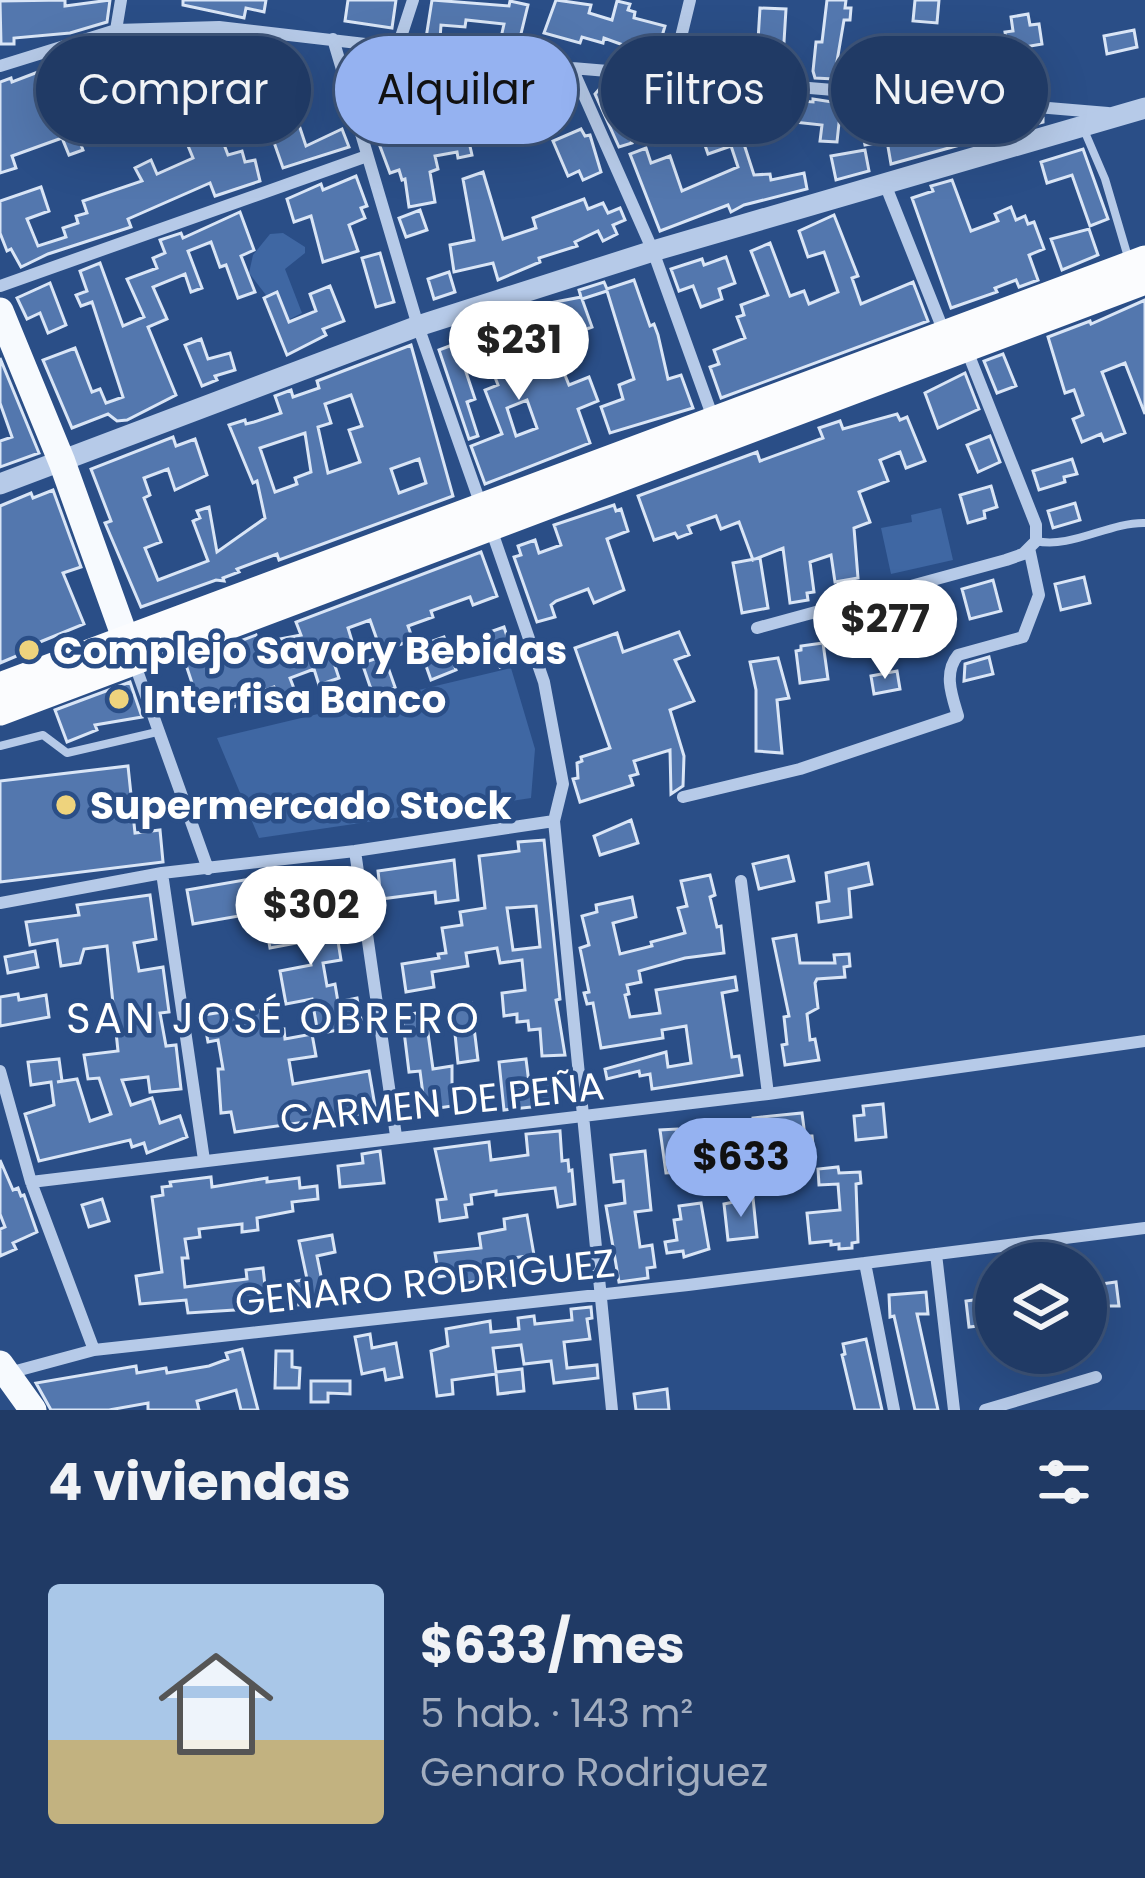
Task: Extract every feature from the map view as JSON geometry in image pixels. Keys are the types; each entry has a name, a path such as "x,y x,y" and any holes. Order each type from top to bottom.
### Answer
{"highway":[{"path":"0,686 129,649 1140,268"},
{"path":"486,518 713,419 955,341"},
{"path":"0,712 129,649"}],"main road":[{"path":"0,311 62,462 129,649"},
{"path":"2,1371 33,1410"}],"street":[{"path":"116,30 121,0"},
{"path":"401,36 412,0"},
{"path":"681,36 690,0"},
{"path":"0,66 116,30 219,27 333,39 418,326 544,682 563,784 554,820 612,1410"},
{"path":"577,79 653,251 713,419"},
{"path":"807,85 1136,111"},
{"path":"0,484 418,326 653,251 1136,111"},
{"path":"0,286 367,156"},
{"path":"683,797 800,769 958,716 949,686 952,662 958,655 1023,637 1039,595 1033,545 1036,525 885,184"},
{"path":"757,628 1006,560 1033,545"},
{"path":"129,649 208,869"},
{"path":"0,903 162,873 355,851 554,820"},
{"path":"355,851 396,1136"},
{"path":"162,873 204,1160"},
{"path":"741,881 768,1094"},
{"name":"CARMEN DE PEÑA","path":"31,1181 768,1094 1145,1040"},
{"path":"0,1071 31,1181 94,1350"},
{"name":"GENARO RODRIGUEZ","path":"2,1371 94,1350 1145,1228"},
{"path":"936,1254 954,1410"},
{"path":"865,1263 894,1410"},
{"path":"985,1410 1096,1377"}],"lane":[{"path":"1083,127 1140,268"},
{"path":"1033,545 1114,525 1145,523"},
{"path":"0,746 43,735 67,753 159,731"}],"shaded area":[{"path":"283,233 305,247 305,253 285,269 302,313 286,321 249,273 253,255 270,234"},
{"path":"941,508 953,560 891,574 881,528 912,522 911,515"},
{"path":"511,668 535,749 531,798 259,838 217,738"}],"building":[{"path":"65,0 65,6 110,0 107,22 70,33 14,38 14,44 1,44 0,1"},
{"path":"183,0 266,0 264,12 246,8 244,18 183,5"},
{"path":"348,0 396,0 392,28 345,21"},
{"path":"432,0 528,5 520,36 501,36 504,24 466,20 465,27 441,25 440,36 426,36"},
{"path":"556,0 591,5 589,13 612,20 617,1 630,4 634,18 665,26 662,36 601,36 601,42 582,37 580,43 577,36 544,33"},
{"path":"827,0 846,0 850,20 844,20 841,36 831,36 831,79 815,78 813,71 816,42 822,42"},
{"path":"915,0 939,0 937,23 913,21"},
{"path":"760,8 786,9 784,36 758,36"},
{"path":"1028,14 1030,25 1039,24 1041,36 1006,36 1005,32 1013,31 1011,17"},
{"path":"1134,30 1137,47 1107,54 1104,36"},
{"path":"36,73 36,144 45,144 12,156 16,168 0,173 0,82 11,78 12,82"},
{"path":"807,102 831,102 831,142 820,141 822,125 807,123"},
{"path":"577,131 590,135 601,172 583,180 579,171 568,176 554,144 577,144"},
{"path":"335,132 335,144 349,147 283,168 275,144 306,146"},
{"path":"64,144 81,144 83,150 69,155"},
{"path":"187,144 224,144 228,155 242,151 245,162 255,160 260,181 215,196 210,183 128,219 131,227 21,267 11,249 7,251 0,233 0,201 41,187 49,211 27,219 38,246 66,237 63,228 78,223 76,216 87,213 83,201 142,181 135,168 151,160 157,174 193,158"},
{"path":"379,144 469,144 472,155 435,156 438,169 430,172 435,202 409,207 405,179 399,170 390,173"},
{"path":"705,144 744,144 754,175 770,174 771,180 804,173 807,189 731,212 728,205 660,231 630,154 646,148 651,163 670,156 682,191 738,167 731,146 708,154"},
{"path":"888,144 963,144 891,164"},
{"path":"1083,149 1108,219 1090,226 1072,175 1047,183 1041,162"},
{"path":"865,150 869,171 836,180 831,156"},
{"path":"483,172 503,239 536,228 533,218 584,199 588,209 603,203 608,213 620,208 625,220 613,225 617,234 603,241 598,231 575,242 577,246 539,258 540,262 498,280 493,263 454,272 450,245 474,240 463,179"},
{"path":"356,176 367,206 361,208 365,218 349,225 358,251 323,262 311,216 294,222 287,199"},
{"path":"952,180 971,231 998,221 995,214 1011,207 1016,220 1025,216 1028,224 1034,222 1044,249 1029,255 1038,280 1019,287 1016,280 951,308 912,198"},
{"path":"420,210 427,230 406,237 399,218"},
{"path":"240,212 254,250 241,256 255,292 238,298 211,242 188,251 202,288 191,292 185,274 153,287 167,319 148,327 176,395 127,420 117,421 108,414 72,428 43,360 75,348 92,392 100,389 106,403 123,397 92,302 81,306 76,295 87,291 80,271 100,263 123,326 144,317 127,279 157,268 153,258 165,253 160,240 181,233 183,238"},
{"path":"834,215 858,276 852,278 861,304 913,282 928,321 721,398 710,367 719,364 714,350 745,338 737,317 744,315 741,305 768,295 751,251 770,243 790,296 804,291 809,304 838,292 824,252 808,257 799,231"},
{"path":"1089,229 1098,255 1062,270 1051,239"},
{"path":"380,253 394,302 376,307 362,258"},
{"path":"726,257 735,283 719,289 722,299 701,307 693,286 679,291 671,269"},
{"path":"449,272 455,292 434,299 428,279"},
{"path":"634,280 650,326 654,324 658,335 668,379 681,375 693,408 610,433 601,407 623,399 619,385 634,379 607,291 582,299 592,327 571,335 567,323 553,328 545,304 581,297 579,290 604,282 607,289"},
{"path":"50,283 66,325 48,333 40,313 27,319 17,298"},
{"path":"330,286 344,321 323,329 326,335 287,355 264,298 277,292 289,322 316,311 310,294"},
{"path":"1145,300 1145,414 1125,363 1102,372 1125,433 1104,441 1101,434 1082,442 1073,419 1083,415 1074,390 1065,393 1048,337"},
{"path":"513,311 526,345 512,350 520,372 558,358 569,385 589,377 598,401 578,409 590,443 485,484 471,446 502,434 485,390 498,385 487,357 464,366 475,399 467,402 478,436 469,439 439,350 495,329 500,325 497,317","holes":["527,400 537,428 516,436 507,408"]},
{"path":"201,339 208,359 230,353 235,370 202,386 185,345"},
{"path":"411,345 453,496 279,560 277,554 237,569 224,581 141,607 105,523 111,521 91,469 173,437 176,446 195,439 207,475 175,490 168,469 144,478 150,495 144,498 161,542 145,548 158,580 208,561 193,521 200,518 197,511 209,507 217,552 265,518 257,481 253,483 229,425 281,413 275,396 291,390 293,397 319,388 317,381","holes":["351,395 362,426 349,430 360,462 328,473 318,427 331,423 325,404","305,433 311,472 295,478 297,484 275,492 260,448","419,459 426,483 399,493 391,469"]},
{"path":"1003,354 1016,386 997,393 984,361"},
{"path":"0,358 39,453 0,467 0,441 12,437 0,403"},
{"path":"965,373 979,409 938,428 925,393"},
{"path":"897,414 900,420 907,417 925,461 906,468 900,452 880,460 888,481 859,492 870,522 854,528 858,578 835,582 831,555 810,562 814,592 807,593 808,600 790,603 783,548 753,560 739,522 721,529 716,516 688,526 691,533 654,540 638,496 757,452 760,461 823,438 819,428 840,421 843,429"},
{"path":"990,436 1000,462 978,472 967,445"},
{"path":"1072,459 1077,474 1039,490 1033,471"},
{"path":"991,486 997,507 984,511 985,518 968,523 960,495"},
{"path":"53,490 81,567 63,573 84,624 40,642 27,655 0,663 0,506"},
{"path":"1075,503 1080,520 1053,528 1048,511"},
{"path":"614,505 616,511 621,509 628,531 607,539 624,590 594,603 588,589 556,601 551,605 555,617 537,622 514,557 521,555 518,546 535,540 539,553 561,545 554,525"},
{"path":"481,552 497,596 473,605 470,597 431,611 433,617 408,626 413,640 381,651 370,620 348,628 352,641 346,643 352,660 335,666 339,678 319,685 314,669 290,678 295,691 277,694 274,687 252,695 254,700 202,713 185,662 213,651 215,658 237,650 235,643 256,635 259,643 301,635 296,622"},
{"path":"760,558 768,608 742,613 733,563"},
{"path":"1084,577 1090,603 1061,610 1055,584"},
{"path":"993,580 1001,611 970,619 962,589"},
{"path":"871,623 872,629 896,626 898,642 854,649 852,625"},
{"path":"504,627 515,661 500,667 484,634"},
{"path":"679,632 689,655 675,660 694,701 670,710 684,756 683,786 671,794 670,750 634,761 638,774 630,776 633,785 580,802 573,779 578,778 577,763 581,757 610,748 575,648 617,633 623,652"},
{"path":"444,637 456,670 431,680 419,646"},
{"path":"823,643 828,679 800,683 796,651"},
{"path":"384,656 395,687 373,695 362,663"},
{"path":"989,657 993,674 964,681 965,664"},
{"path":"778,658 789,698 777,700 782,753 756,751 756,690 750,662"},
{"path":"897,671 900,689 874,694 871,676"},
{"path":"130,682 142,717 95,725 97,730 67,742 55,710"},
{"name":"Supermercado Stock","path":"128,766 135,833 160,830 163,862 0,882 0,781"},
{"path":"631,820 638,843 600,855 594,836"},
{"path":"544,840 560,999 556,1000 565,1055 542,1056 540,1029 529,1030 528,1021 517,1022 517,1014 504,1016 502,993 525,990 522,960 500,963 497,948 466,953 468,966 432,972 434,987 406,992 402,964 439,958 438,954 446,953 442,928 462,925 460,912 485,908 479,856 519,851 518,842","holes":["536,906 540,947 513,950 507,908"]},
{"path":"788,856 794,881 759,889 753,864"},
{"path":"454,860 458,900 436,903 435,892 381,899 378,871"},
{"path":"868,863 872,884 849,889 851,917 819,922 817,903 829,901 826,873"},
{"path":"710,875 715,895 710,897 717,927 721,926 724,953 639,971 641,982 627,985 629,994 625,995 630,1017 660,1013 656,990 735,977 737,990 722,993 732,1057 739,1056 742,1075 652,1089 650,1074 640,1076 639,1071 607,1079 605,1069 666,1052 668,1067 691,1063 686,1026 662,1030 663,1038 601,1048 593,1003 587,1004 584,993 589,992 580,948 589,945 582,916 597,912 596,905 632,897 636,917 613,923 620,954 652,946 651,942 685,933 678,908 687,906 681,881"},
{"path":"256,878 262,912 193,924 187,890"},
{"path":"150,895 156,939 134,943 139,971 163,967 169,1012 160,1013 166,1046 176,1045 181,1089 150,1092 148,1077 122,1080 131,1105 152,1098 160,1123 180,1116 187,1137 147,1153 144,1143 132,1147 130,1140 39,1161 25,1114 54,1105 51,1082 31,1085 28,1062 59,1059 62,1081 57,1082 77,1079 90,1121 111,1114 99,1078 88,1079 84,1055 118,1051 107,946 84,949 80,963 61,966 57,940 30,945 26,922 79,915 77,905"},
{"path":"299,903 303,924 327,920 330,936 337,935 341,960 323,963 327,986 335,984 338,1002 357,998 362,1025 318,1034 312,999 286,1004 280,971 311,965 307,941 270,948 263,910"},
{"path":"796,935 800,963 835,963 834,955 849,954 850,966 844,967 845,977 815,983 818,1008 807,1014 810,1040 815,1039 819,1060 785,1065 784,1017 789,1016 773,939"},
{"path":"35,951 38,967 8,973 5,957"},
{"path":"18,994 19,1000 46,995 49,1017 0,1026 0,997"},
{"path":"471,1003 478,1060 458,1063 452,1005"},
{"path":"236,1010 237,1015 263,1010 266,1032 284,1029 285,1039 312,1034 316,1056 289,1060 293,1084 369,1071 376,1112 235,1132 231,1112 221,1113 218,1069 223,1069 218,1040 208,1042 203,1015"},
{"path":"425,1012 433,1069 452,1066 452,1106 425,1110 420,1071 409,1072 402,1015"},
{"path":"526,1059 529,1083 557,1080 560,1104 504,1110 499,1062"},
{"path":"883,1104 886,1137 856,1140 854,1116 864,1115 863,1106"},
{"path":"802,1113 814,1154 787,1157 784,1130 754,1129 753,1118"},
{"path":"677,1129 680,1172 666,1173 660,1130"},
{"path":"560,1131 562,1161 568,1160 572,1170 575,1204 558,1207 555,1188 496,1195 496,1191 471,1195 472,1204 465,1205 467,1217 440,1221 437,1200 446,1199 435,1149 489,1142 491,1160 528,1155 526,1134"},
{"path":"380,1151 384,1183 340,1187 338,1166 363,1163 362,1154"},
{"path":"645,1151 651,1210 635,1212 640,1247 652,1245 655,1267 647,1268 648,1278 619,1282 606,1206 625,1203 623,1181 614,1182 611,1155"},
{"path":"0,1160 13,1190 18,1188 24,1195 37,1232 13,1243 16,1249 0,1256 0,1229 5,1227 0,1214"},
{"path":"838,1167 839,1173 860,1172 861,1183 856,1184 858,1242 852,1248 839,1249 831,1241 810,1243 807,1213 840,1210 838,1184 819,1185 818,1169"},
{"path":"211,1177 212,1187 267,1178 267,1182 299,1178 300,1188 317,1186 318,1199 292,1202 293,1211 257,1218 258,1230 242,1232 242,1224 199,1229 200,1237 185,1239 185,1287 247,1279 246,1270 263,1268 267,1303 250,1305 250,1309 188,1313 186,1300 140,1304 136,1276 162,1272 152,1197 163,1195 162,1187 171,1186 170,1182"},
{"path":"753,1198 757,1237 728,1240 724,1204"},
{"path":"102,1199 109,1221 89,1227 82,1205"},
{"path":"701,1203 709,1249 684,1257 683,1251 667,1253 665,1242 677,1240 674,1220 681,1219 679,1206"},
{"path":"527,1215 534,1255 513,1258 517,1283 500,1286 499,1277 467,1283 465,1272 439,1277 435,1253 481,1248 479,1234 505,1229 504,1219"},
{"path":"332,1235 335,1252 317,1256 326,1301 290,1306 286,1283 307,1279 299,1241"},
{"path":"1116,1282 1119,1306 1107,1306 1107,1283"},
{"path":"926,1292 928,1314 917,1314 938,1410 915,1410 894,1316 890,1317 889,1295"},
{"path":"975,1300 975,1326 969,1327 966,1301"},
{"path":"591,1307 592,1318 587,1319 590,1339 564,1342 567,1368 597,1365 598,1378 554,1383 551,1361 524,1364 521,1345 493,1348 496,1372 522,1369 524,1391 498,1394 496,1374 452,1380 453,1394 437,1396 431,1351 448,1346 446,1329 490,1321 491,1332 519,1329 518,1318 534,1316 535,1324 572,1320 571,1309"},
{"path":"370,1334 372,1348 396,1343 402,1377 386,1380 384,1369 362,1374 355,1337"},
{"path":"866,1339 882,1410 855,1410 842,1355 843,1344"},
{"path":"242,1349 258,1410 241,1410 236,1390 197,1401 199,1410 148,1410 148,1403 109,1410 51,1410 36,1383 136,1366 137,1373 166,1368 167,1373 209,1366 228,1359 226,1353"},
{"path":"276,1351 292,1351 292,1367 300,1368 299,1388 275,1388"},
{"path":"311,1381 350,1381 350,1394 328,1393 328,1402 311,1402"},
{"path":"667,1389 669,1410 636,1410 634,1394"}],"place":[{"name":"Complejo Savory Bebidas","path":"29,650"},
{"name":"Interfisa Banco","path":"119,699"},
{"name":"Supermercado Stock","path":"66,805"}],"district":[{"name":"SAN JOSÉ OBRERO","path":"274,1018"}]}
